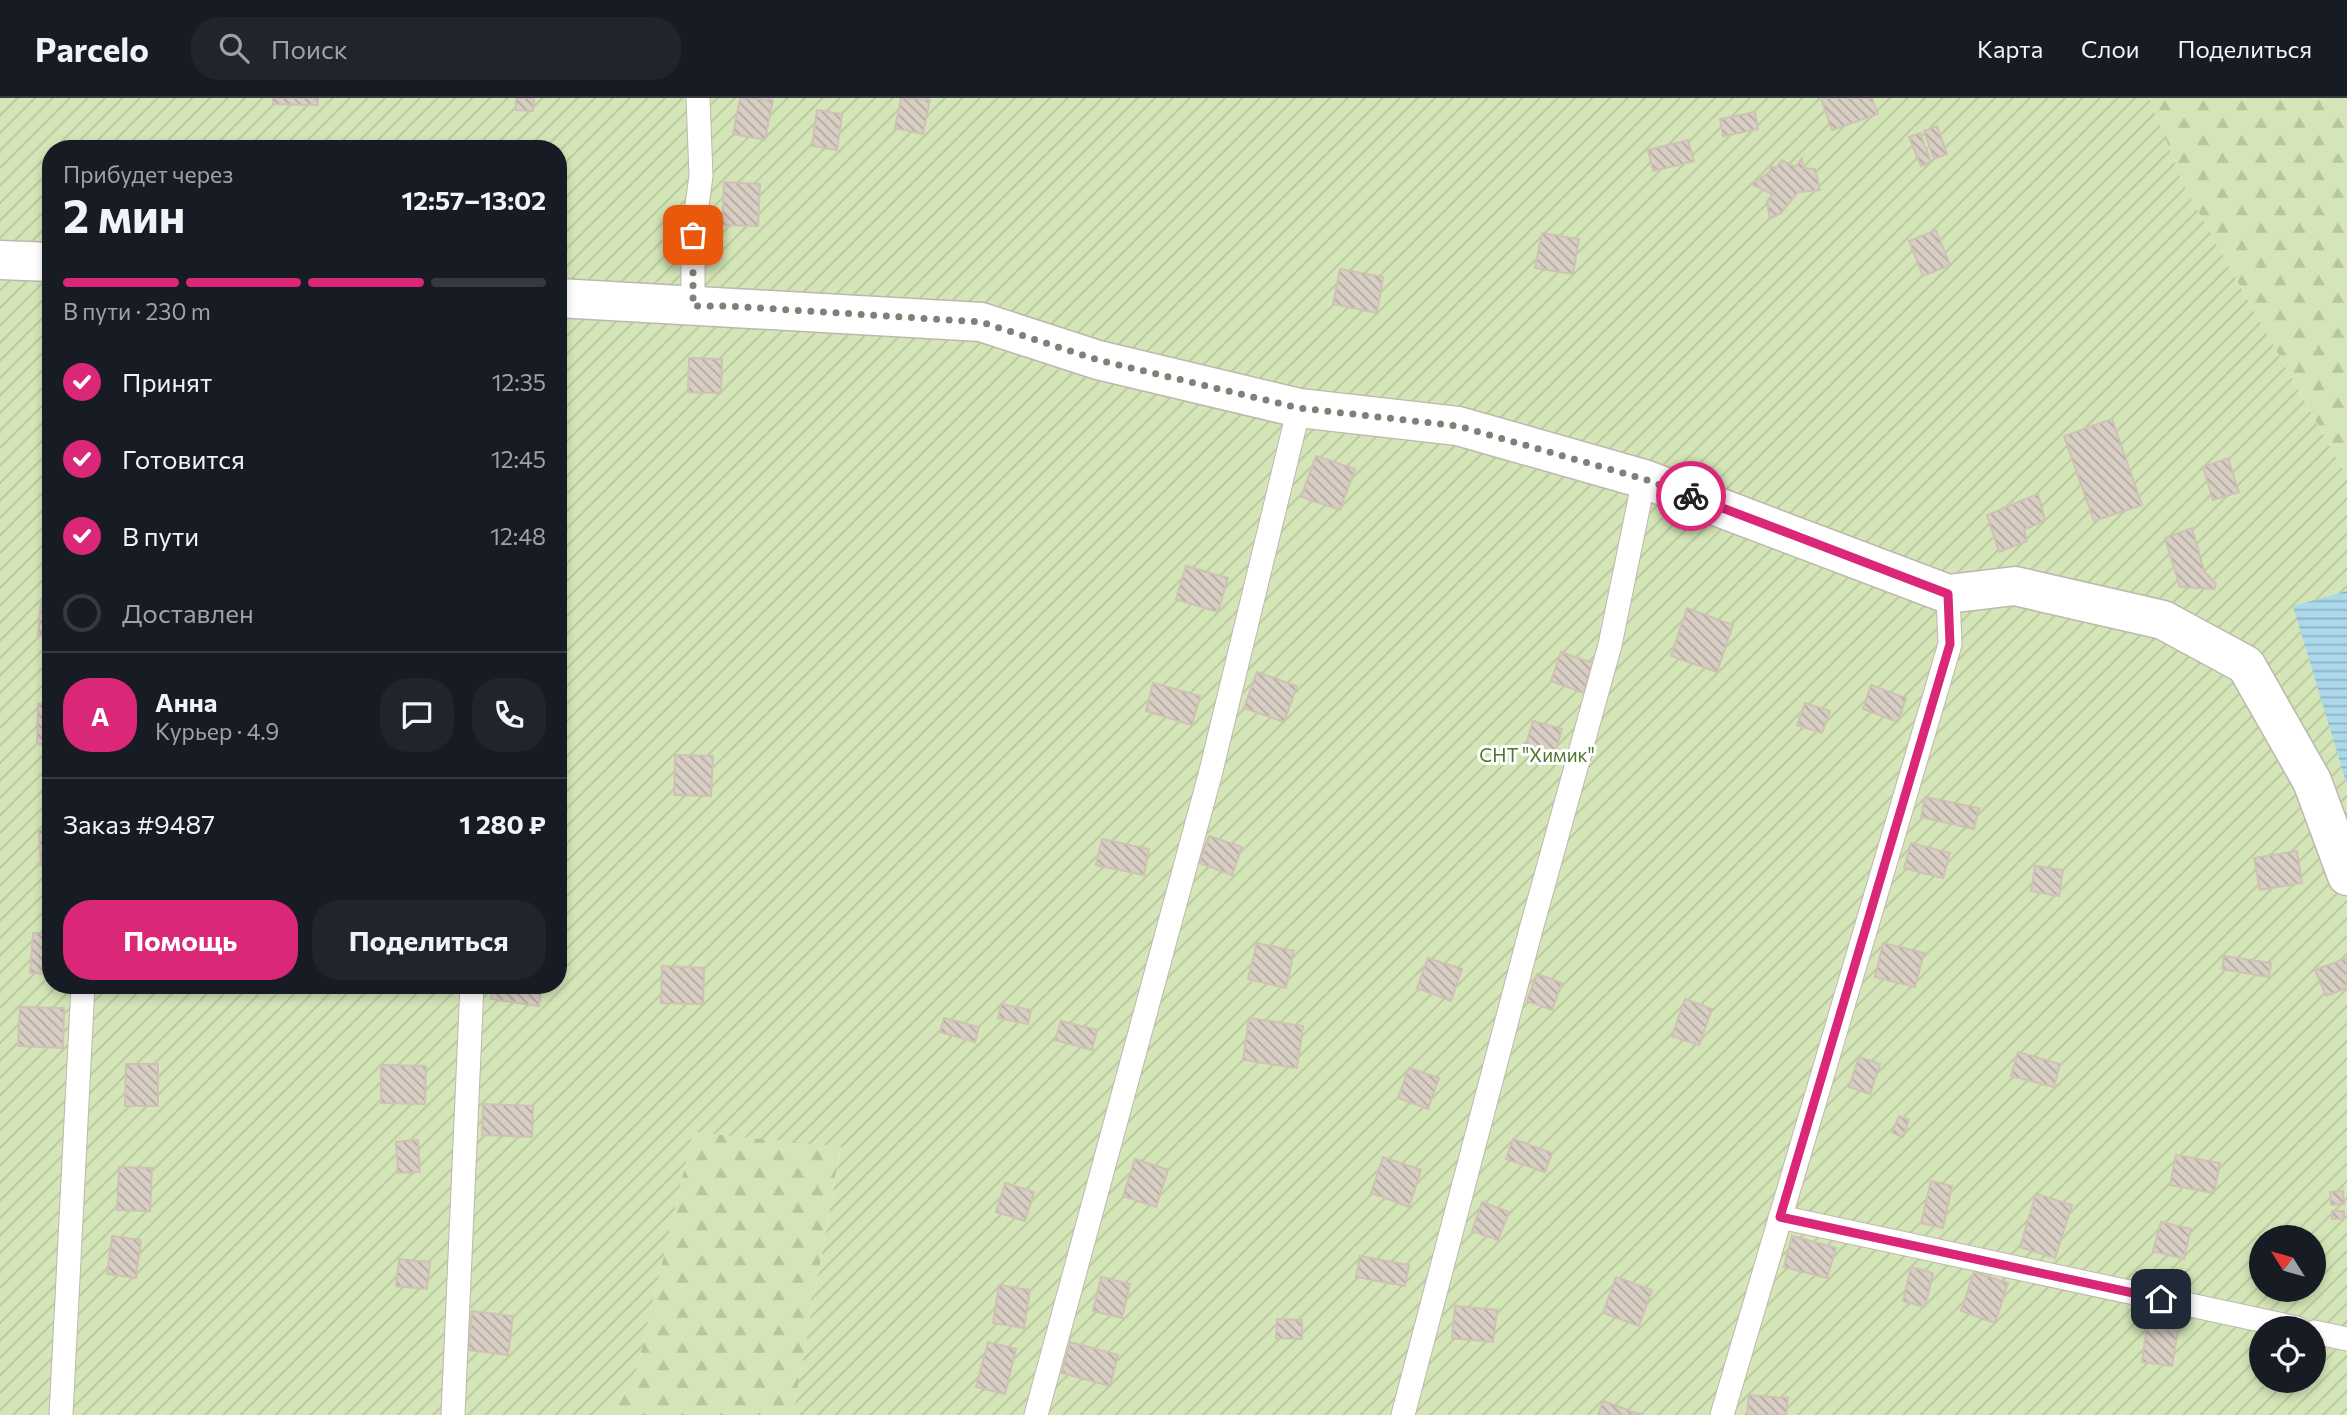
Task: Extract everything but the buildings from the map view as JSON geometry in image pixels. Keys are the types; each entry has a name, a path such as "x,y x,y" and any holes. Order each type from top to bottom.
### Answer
{"street":[{"path":"0,260 42,262"},
{"path":"567,299 981,322 1098,360 1299,408 1458,426 1644,479 1948,594 2015,586 2163,620 2246,665 2312,782 2347,876"}],"lane":[{"path":"693,306 693,235 701,176 698,98"},
{"path":"1036,1415 1210,775 1299,408"},
{"path":"1403,1415 1530,933 1610,646 1644,479"},
{"path":"1722,1415 1950,644 1948,594"},
{"path":"61,1415 83,994"},
{"path":"453,1415 472,994"},
{"path":"1780,1217 2249,1318"},
{"path":"2326,1335 2347,1339"}],"green space":[{"name":"СНТ \"Химик\"","path":"0,98 2149,98 2185,188 2347,477 2347,1415 793,1415 841,1147 693,1132 634,1381 606,1415 0,1415"},
{"path":"2149,98 2347,98 2347,477 2185,188"},
{"path":"693,1132 841,1146 793,1415 606,1415 634,1381"}],"water":[{"path":"2347,591 2347,785 2293,606"}],"way so far":[{"path":"693,235 693,306 981,322 1098,360 1299,408 1458,426 1644,479 1691,496"}],"route":[{"path":"1691,496 1948,594 1950,644 1780,1217 2161,1299"}]}
